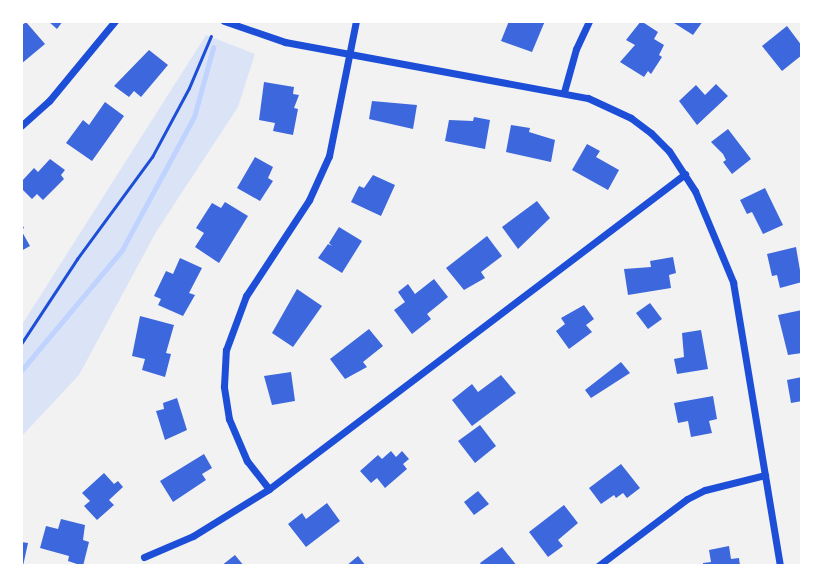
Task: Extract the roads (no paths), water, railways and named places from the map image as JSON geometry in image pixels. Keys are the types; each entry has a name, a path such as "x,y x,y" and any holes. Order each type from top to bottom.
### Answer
{"street":[{"path":"21,126 50,101 115,21"},
{"path":"224,21 259,35 349,55 588,97 631,118 669,151 685,174 733,282 780,566"},
{"path":"269,489 247,461 229,419 224,386 226,350 246,296 309,200 323,170 334,140 356,21"},
{"path":"564,92 576,49 589,21"},
{"path":"144,557 193,536 269,489 685,174"},
{"path":"598,566 687,499 715,487 765,475"}],"waterway":[{"path":"21,371 122,250 194,117 213,48"}]}
